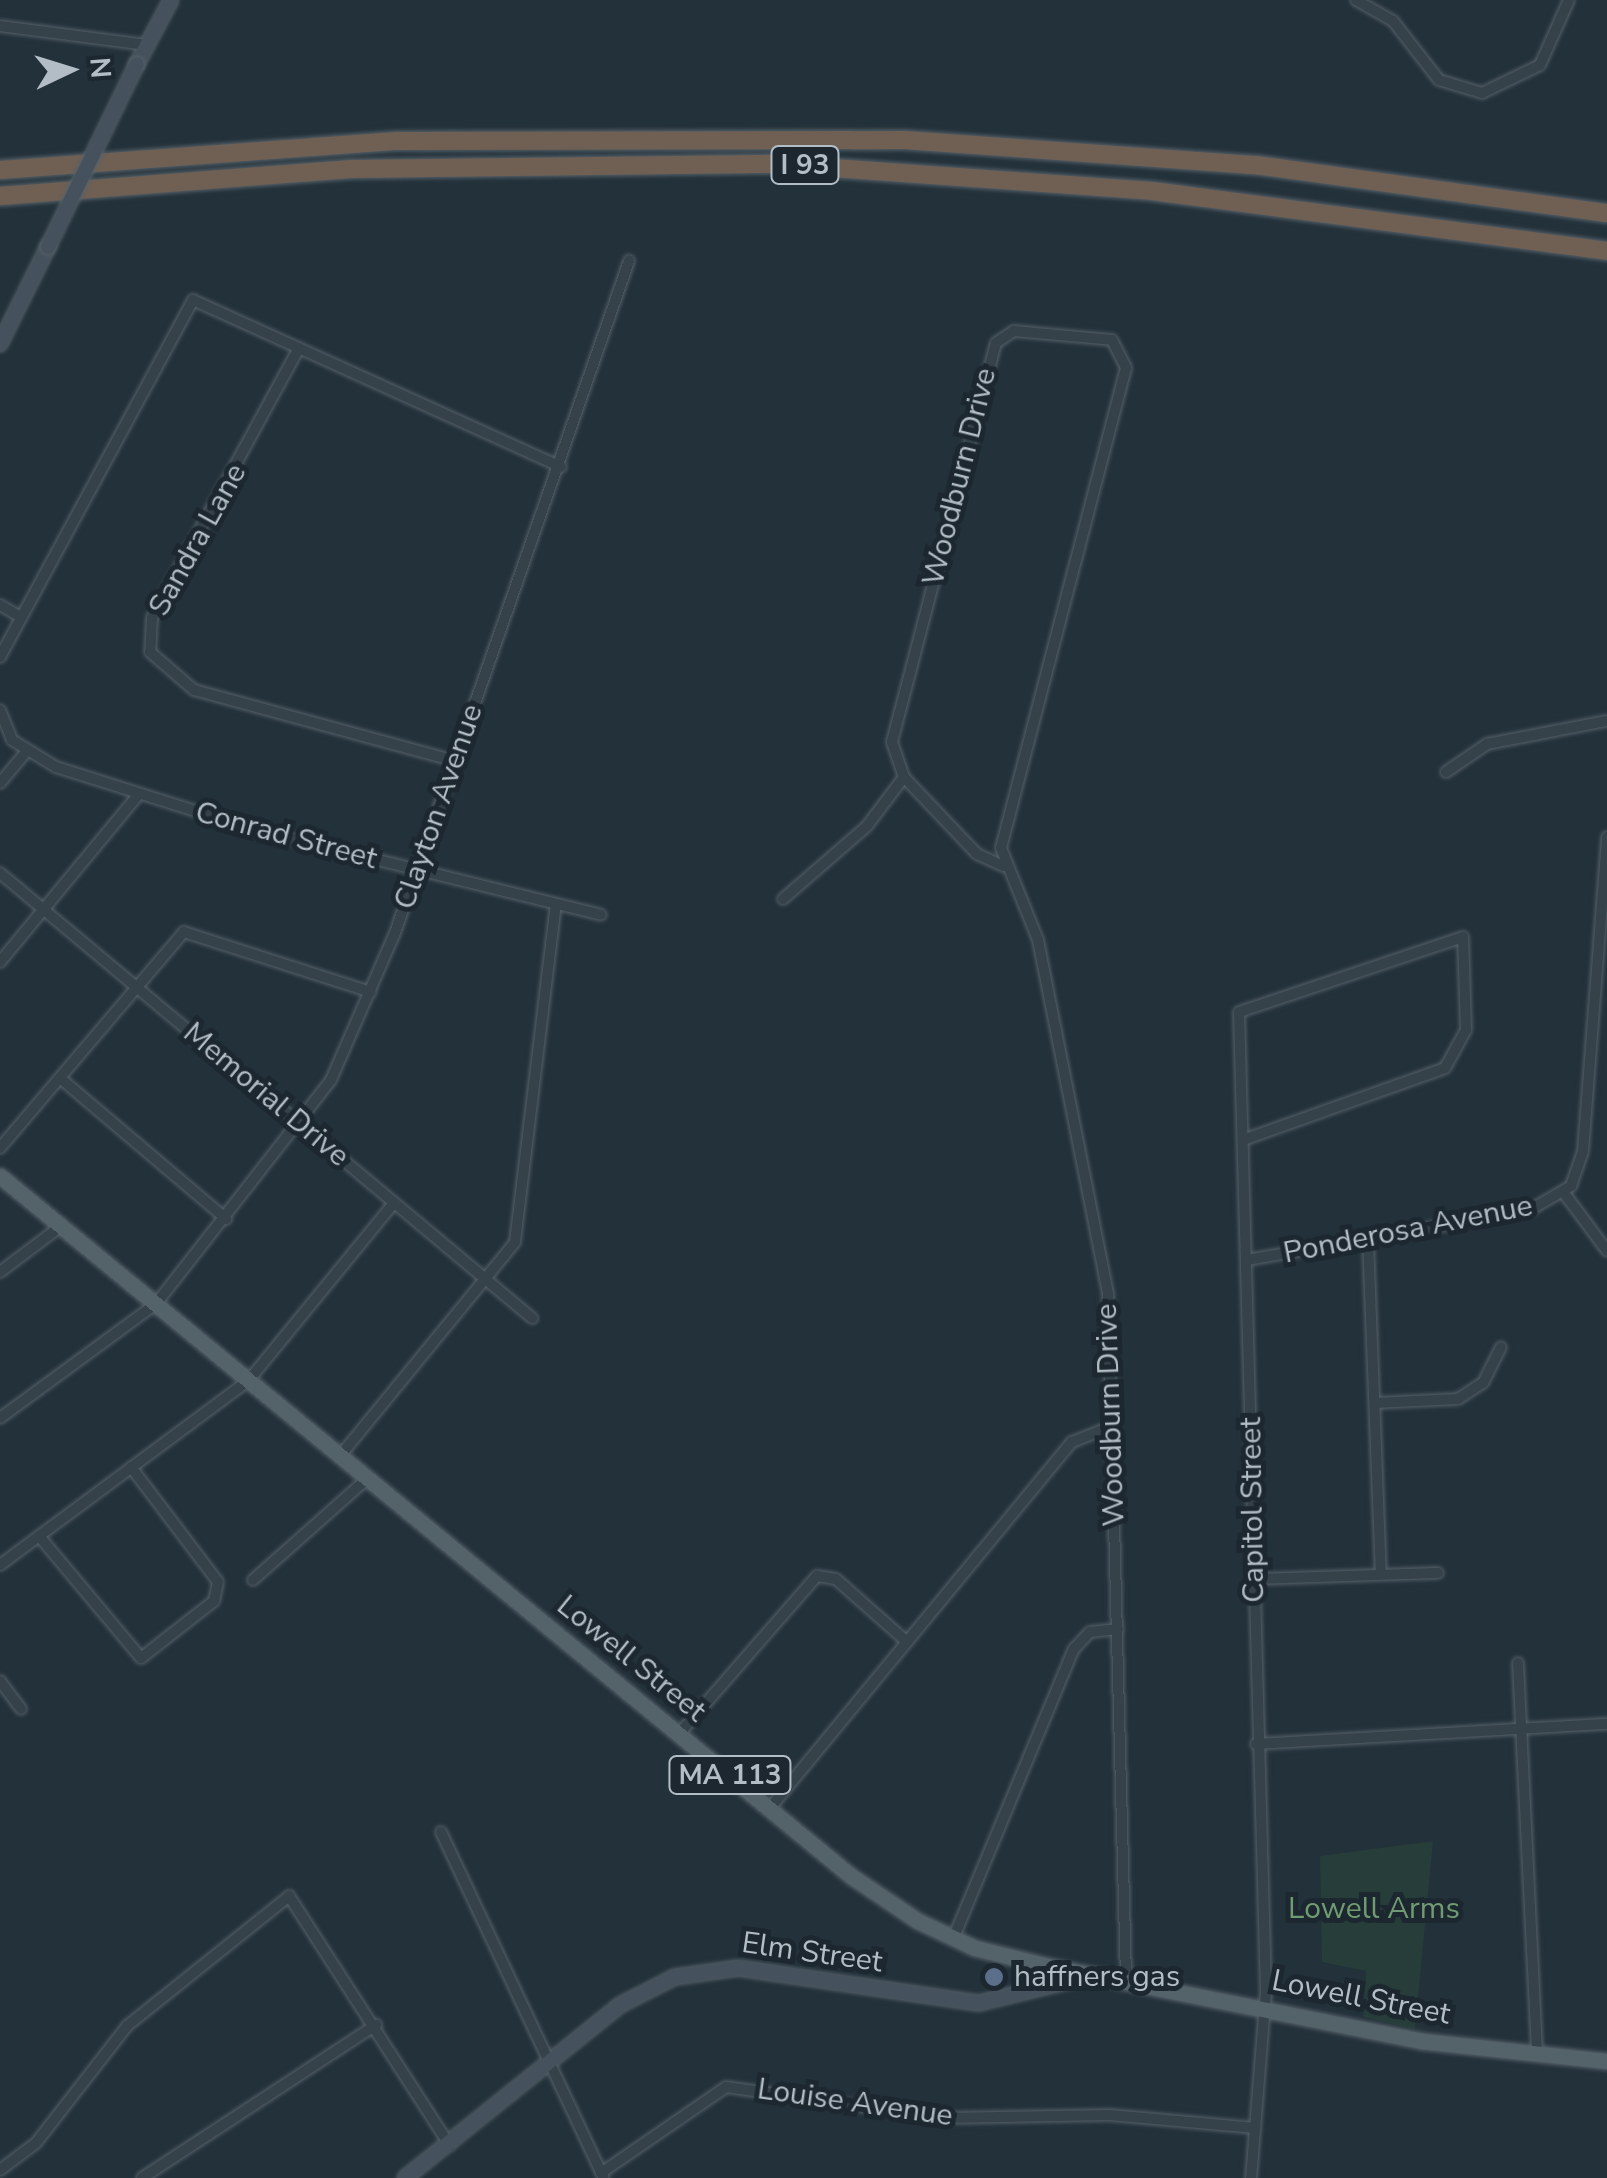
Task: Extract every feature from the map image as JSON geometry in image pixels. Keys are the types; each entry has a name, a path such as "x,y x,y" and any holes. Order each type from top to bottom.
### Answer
{"highway":[{"name":"I 93","path":"5,169 396,141 905,140 1256,165 1607,213"},
{"name":"I 93","path":"0,196 465,164 776,164 1152,191 1607,251"}],"main road":[{"name":"Lowell Street","path":"0,1176 866,1886 954,1940 1096,1975 1266,2008 1607,2061"}],"street":[{"path":"0,344 171,0"},
{"path":"1356,0 1394,21 1439,80 1482,93 1540,65 1570,0"},
{"path":"0,26 147,45"},
{"name":"Clayton Avenue","path":"0,1418 156,1304 301,1125 371,992 561,467 629,262"},
{"path":"0,657 193,300 299,348 453,426 561,467"},
{"name":"Woodburn Drive","path":"1003,866 977,854 904,778 890,748 996,343 1014,331 1116,342 1127,363 1008,808 1003,866 1034,926 1104,1270 1113,1426 1126,1979"},
{"name":"Sandra Lane","path":"299,348 152,618 150,652 194,690 455,761"},
{"path":"0,606 21,617"},
{"path":"0,710 25,752 0,783"},
{"path":"1446,772 1486,744 1607,721"},
{"name":"Conrad Street","path":"25,752 139,794 416,870 601,915"},
{"path":"783,899 867,826 904,778"},
{"path":"0,962 139,794"},
{"name":"Ponderosa Avenue","path":"1247,1260 1530,1210 1564,1194 1583,1151 1607,837"},
{"name":"Memorial Drive","path":"0,872 532,1318"},
{"path":"340,1456 488,1282 518,1228 556,904"},
{"path":"0,1148 136,986 193,928 371,992"},
{"name":"Capitol Street","path":"1243,1140 1445,1068 1466,1030 1468,949 1462,937 1239,1012 1266,2008 1251,2178"},
{"path":"60,1078 226,1219"},
{"path":"1564,1194 1607,1250"},
{"path":"0,1565 249,1380 394,1203"},
{"path":"0,1272 60,1226"},
{"path":"1368,1239 1381,1574"},
{"path":"1375,1403 1458,1398 1483,1383 1501,1347"},
{"path":"770,1808 1080,1434 1113,1426"},
{"path":"39,1536 134,1659 217,1594 218,1582 132,1467"},
{"path":"252,1580 368,1478"},
{"path":"1255,1578 1438,1572"},
{"path":"678,1734 818,1576 836,1579 907,1642"},
{"path":"954,1940 1074,1649 1090,1632 1118,1629"},
{"path":"1518,1663 1536,2052"},
{"path":"0,1680 22,1709"},
{"path":"1256,1744 1607,1724"},
{"path":"441,1832 554,2062 602,2176"},
{"path":"0,2170 36,2142 126,2026 288,1896 376,2024 451,2146"},
{"name":"Elm Street","path":"405,2178 451,2146 636,1994 693,1972 763,1971 978,2003 1096,1975"},
{"path":"142,2178 376,2024"},
{"name":"Louise Avenue","path":"602,2176 726,2088 945,2118 1110,2115 1255,2128"}],"green space":[{"name":"Lowell Arms","path":"1433,1841 1415,2029 1363,2017 1366,1971 1322,1962 1320,1856"}],"place":[{"name":"haffners gas","path":"994,1977"}]}
